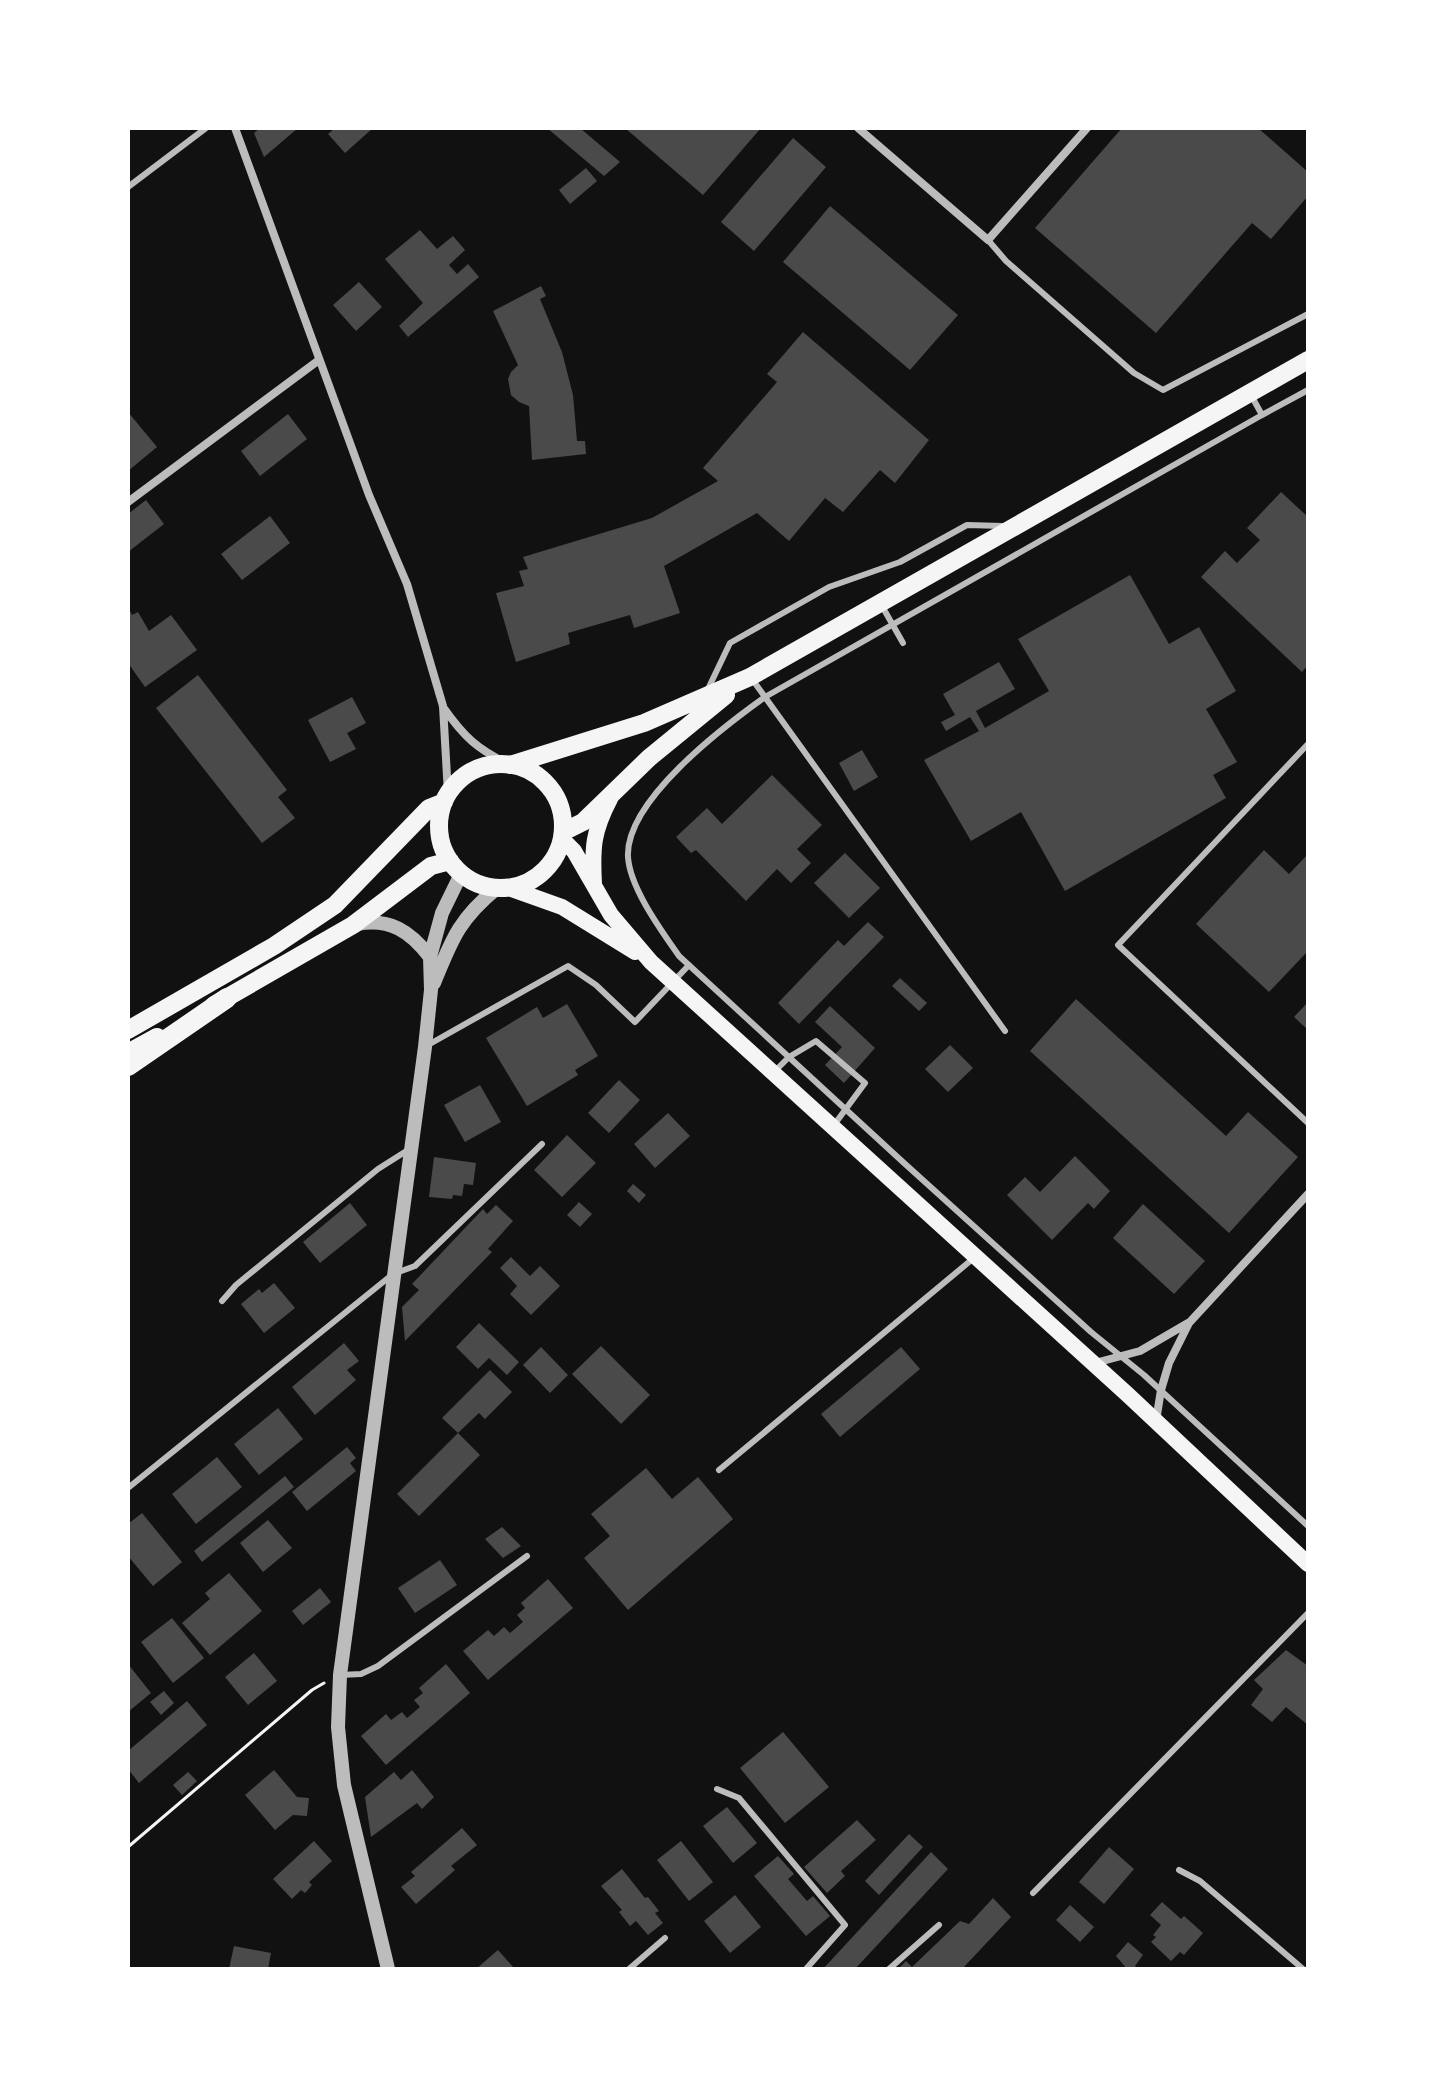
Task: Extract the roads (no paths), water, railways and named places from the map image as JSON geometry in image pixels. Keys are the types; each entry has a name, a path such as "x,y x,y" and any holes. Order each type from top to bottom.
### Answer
{"highway":[{"path":"128,1066 227,998"}],"main road":[{"path":"510,765 644,723 750,677 1304,361"},
{"path":"563,835 583,822 685,727 750,677"},
{"path":"128,1030 274,946 335,905 429,808 446,798 460,780 475,770 492,765 510,765 528,770 544,781 556,795 562,813 563,835 555,857 543,872 527,883 503,888"},
{"path":"595,890 594,838 598,822 615,789"},
{"path":"446,798 440,833 456,868 478,884 503,888 562,907 651,962"},
{"path":"563,835 611,915 651,962 1093,1363 1308,1564"},
{"path":"128,1053 353,925 431,866 456,868"}],"street":[{"path":"235,128 369,495 407,584 443,706 446,798"},
{"path":"858,128 988,240 1087,128"},
{"path":"128,502 319,360"},
{"path":"443,706 461,733 482,751 510,765"},
{"path":"388,1969 344,1785 338,1727 340,1677 425,1047 431,990 430,957 456,868"},
{"path":"431,990 464,919 503,888"},
{"path":"353,925 374,921 388,923 410,935 430,957"},
{"path":"1156,1421 1169,1363 1189,1323 1308,1194"},
{"path":"1093,1363 1140,1351 1189,1323"}],"lane":[{"path":"128,187 206,128"},
{"path":"988,240 1006,261 1134,373 1163,390 1308,314"},
{"path":"1308,390 765,697 718,731 653,796 637,819 629,838 628,859 633,876 659,928 679,956 1308,1526"},
{"path":"1250,393 1262,415"},
{"path":"1149,450 1163,470"},
{"path":"704,697 730,643 829,587 900,562 967,525 1015,527"},
{"path":"880,603 903,643"},
{"path":"750,677 1005,1031"},
{"path":"1308,744 1118,945 1308,1123"},
{"path":"425,1047 568,966 596,985 635,1022 689,965"},
{"path":"772,1074 789,1057 816,1041 865,1083 832,1128"},
{"path":"128,1488 393,1274 415,1266 542,1144"},
{"path":"222,1301 378,1169 411,1148"},
{"path":"719,1470 975,1257"},
{"path":"340,1677 361,1674 378,1666 527,1556"},
{"path":"1033,1893 1308,1613"},
{"path":"717,1789 739,1798 845,1925 806,1969"},
{"path":"1179,1870 1200,1881 1303,1969"},
{"path":"889,1969 939,1925"},
{"path":"629,1969 665,1938"}]}
